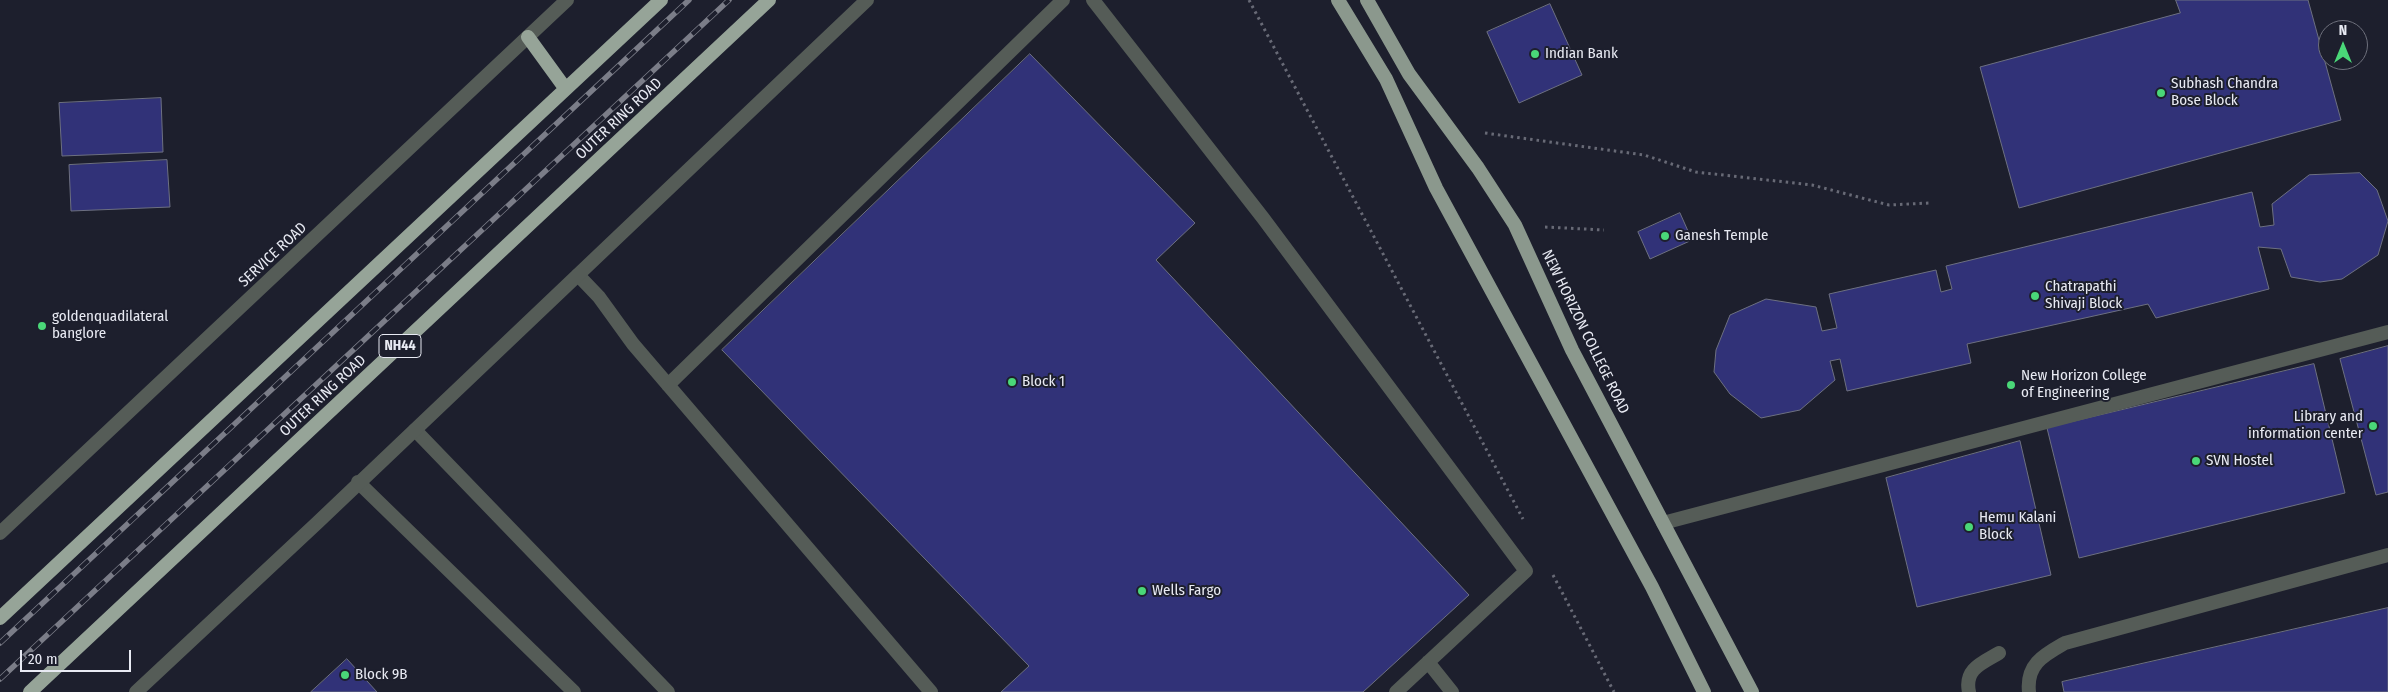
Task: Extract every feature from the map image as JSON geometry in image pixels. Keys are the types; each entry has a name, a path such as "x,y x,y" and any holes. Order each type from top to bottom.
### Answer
{"highway":[{"path":"0,618 661,0"},
{"name":"OUTER RING ROAD","path":"30,692 769,0"},
{"path":"528,37 566,88"}],"main road":[{"path":"1338,0 1386,79 1436,188 1648,578 1704,692"},
{"name":"NEW HORIZON COLLEGE ROAD","path":"1367,0 1409,74 1478,168 1515,225 1572,350 1752,692"}],"street":[{"name":"SERVICE ROAD","path":"0,533 567,0"},
{"path":"136,692 868,0"},
{"path":"668,385 1063,0"},
{"path":"1093,0 1263,218 1526,570 1396,692"},
{"path":"578,275 599,297 633,344 931,692"},
{"path":"1663,523 2388,332"},
{"path":"414,430 668,692"},
{"path":"358,482 574,692"},
{"path":"2029,692 2028,682 2038,659 2065,644 2388,555"},
{"path":"1969,692 1967,683 1972,669 1999,653"},
{"path":"1428,662 1452,692"}],"path":[{"path":"1249,0 1526,526"},
{"path":"1484,132 1644,155 1696,172 1812,185 1889,205 1929,203"},
{"path":"1515,225 1604,230"},
{"path":"1550,569 1614,692"}],"building":[{"name":"Subhash Chandra Bose Block","path":"2176,0 2308,0 2318,36 2318,70 2327,70 2341,120 2019,208 1980,67 2180,13"},
{"name":"Indian Bank","path":"1550,4 1582,75 1519,103 1487,32"},
{"name":"Block 1","path":"1030,54 1195,223 1156,260 1469,595 1363,692 1001,692 1029,666 722,350"},
{"path":"161,98 163,152 62,156 59,103"},
{"path":"167,160 170,207 71,211 69,165"},
{"name":"Chatrapathi Shivaji Block","path":"2360,173 2377,190 2388,221 2378,255 2342,279 2320,282 2291,277 2281,249 2258,247 2269,289 2156,318 2148,304 1967,344 1971,363 1847,391 1840,359 1830,361 1835,380 1800,410 1761,418 1730,394 1714,372 1716,350 1730,315 1766,299 1816,307 1822,331 1837,328 1829,294 1936,270 1941,292 1952,289 1946,266 2252,192 2260,227 2274,225 2272,204 2309,175"},
{"name":"Ganesh Temple","path":"1680,213 1692,240 1650,259 1638,232"},
{"name":"Library and information center","path":"2388,346 2388,492 2376,495 2340,359"},
{"name":"SVN Hostel","path":"2314,364 2345,493 2079,558 2047,428"},
{"name":"Hemu Kalani Block","path":"2020,441 2051,575 1917,607 1886,478"},
{"path":"2388,608 2388,692 2064,692 2062,682"},
{"name":"Block 9B","path":"347,659 377,692 311,692"}],"railway":[{"path":"0,643 689,0"},
{"path":"0,679 729,0"}],"place":[{"name":"Indian Bank","path":"1535,54"},
{"name":"Subhash Chandra Bose Block","path":"2161,93"},
{"name":"Ganesh Temple","path":"1665,236"},
{"name":"Chatrapathi Shivaji Block","path":"2035,296"},
{"name":"goldenquadilateral banglore","path":"42,326"},
{"name":"Block 1","path":"1012,382"},
{"name":"New Horizon College of Engineering","path":"2011,385"},
{"name":"Library and information center","path":"2373,426"},
{"name":"SVN Hostel","path":"2196,461"},
{"name":"Hemu Kalani Block","path":"1969,527"},
{"name":"Wells Fargo","path":"1142,591"},
{"name":"Block 9B","path":"345,675"}]}
